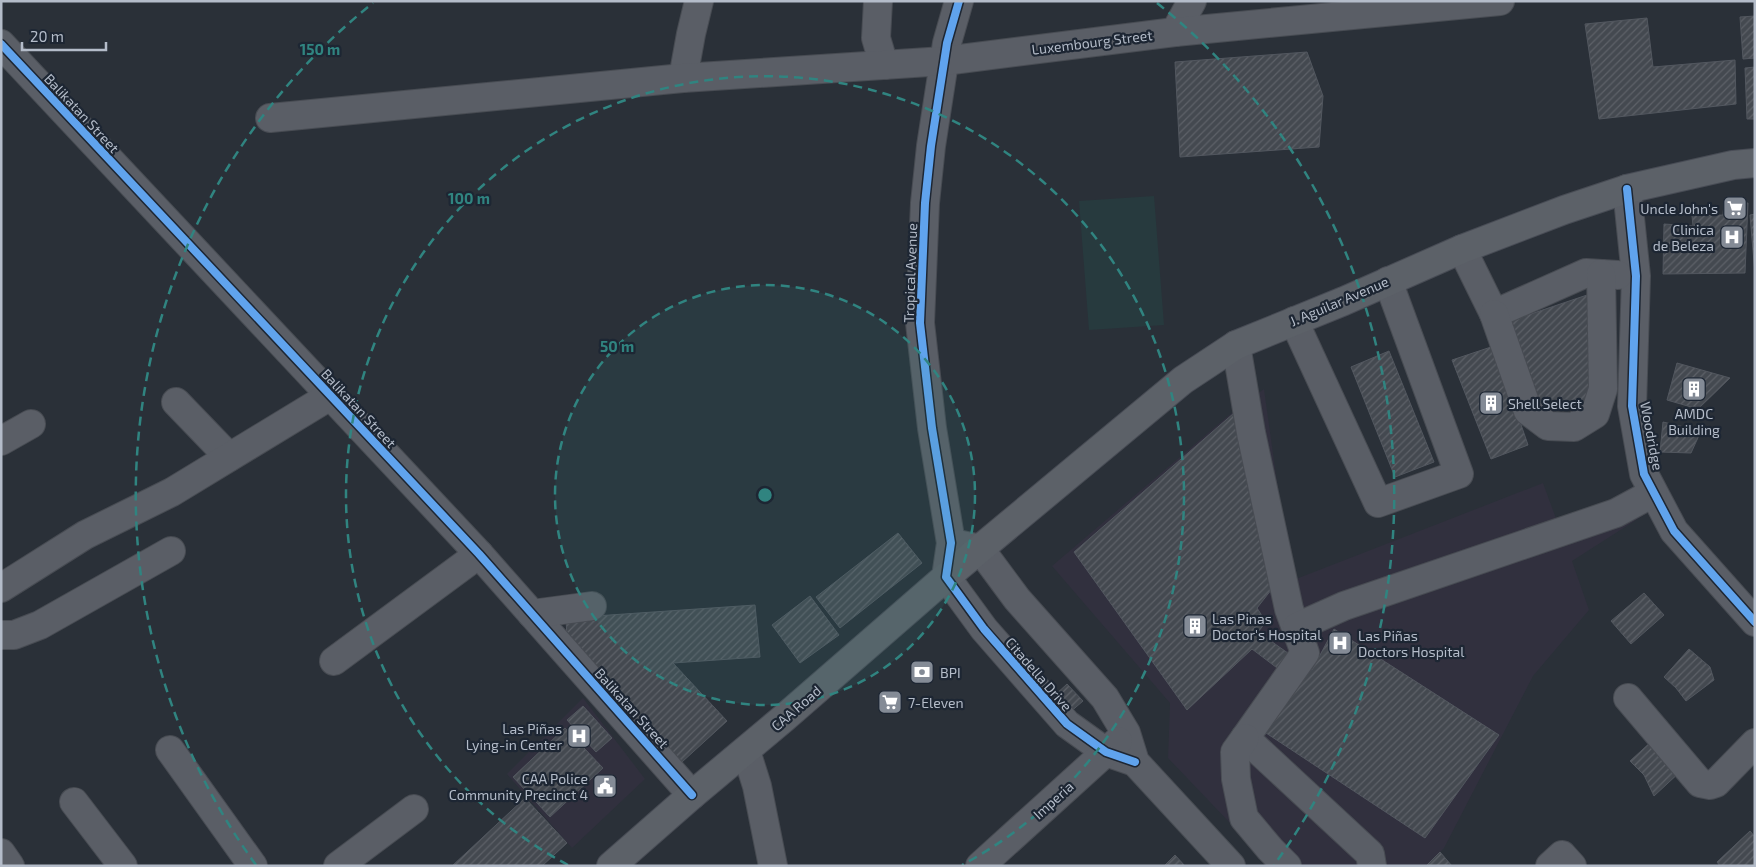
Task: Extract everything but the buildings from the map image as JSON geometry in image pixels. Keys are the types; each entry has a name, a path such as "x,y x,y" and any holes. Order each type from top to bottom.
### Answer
{"main road":[{"name":"J. Aguilar Avenue","path":"980,549 1183,380 1236,345 1462,249 1626,189 1733,165 1755,163"},
{"name":"CAA Road","path":"611,866 946,576 980,549"}],"street":[{"path":"683,78 699,1"},
{"path":"878,1 876,38 884,65"},
{"name":"Tropical Avenue","path":"946,576 952,542 932,428 920,323 925,203 931,146 947,43 960,1"},
{"path":"1175,32 1192,1"},
{"name":"Luxembourg Street","path":"270,118 683,78 944,61 1175,32 1500,1"},
{"name":"Balikatan Street","path":"1,44 479,554 692,795"},
{"name":"Woodridge","path":"1626,189 1636,276 1632,406 1644,474 1674,531 1755,622"},
{"path":"1462,249 1494,314 1528,411 1548,426 1574,427 1595,414 1603,389 1601,274"},
{"path":"1494,314 1586,273 1636,276"},
{"path":"1294,321 1378,503 1459,474 1388,281"},
{"path":"1236,345 1248,419 1289,608 1297,627 1304,653 1235,752 1236,779 1244,818 1270,849 1288,866"},
{"path":"1,588 85,535 172,492 330,396"},
{"path":"176,402 229,457"},
{"path":"1,441 31,424"},
{"path":"1297,627 1344,606 1616,514 1653,493"},
{"path":"952,542 980,549"},
{"name":"Citadella Drive","path":"980,549 1017,599 1105,698 1126,733 1135,762 1231,866"},
{"path":"1,635 14,635 40,624 171,551"},
{"path":"334,660 479,554"},
{"name":"Citadella Drive","path":"946,576 984,629 1067,724 1106,752 1135,762"},
{"path":"532,614 592,606"},
{"name":"Citadella Drive","path":"1031,682 1065,654"},
{"path":"1628,698 1700,783 1710,785 1716,783 1755,743"},
{"name":"Imperia","path":"980,866 1126,733"},
{"path":"1245,738 1370,854 1372,866"},
{"path":"170,750 252,866"},
{"path":"746,751 757,786 774,866"},
{"path":"74,802 124,866"},
{"path":"356,861 414,809"},
{"path":"1,853 10,866"},
{"path":"1550,866 1562,855 1572,866"}],"shaded area":[{"name":"Las Piñas Doctors Hospital","path":"1264,389 1283,525 1296,579 1543,483 1558,524 1633,491 1647,513 1572,561 1589,610 1533,676 1444,848 1426,866 1271,866 1168,758 1170,703 1052,566 1228,416"},
{"name":"Las Piñas Lying-in Center","path":"583,698 645,779 572,848 507,774"}],"green space":[{"path":"1154,196 1164,325 1089,330 1079,201"}],"cycle path":[{"path":"959,1 947,43 931,146 925,203 920,323 932,428 951,543 946,577 984,629 1067,724 1106,752 1135,762"},
{"path":"1,44 479,554 692,795"},
{"path":"1627,189 1636,276 1632,406 1644,474 1674,531 1755,622"}],"place":[{"name":"Uncle John's","path":"1735,208"},
{"name":"Clinica de Beleza","path":"1732,237"},
{"name":"AMDC Building","path":"1694,389"},
{"name":"Shell Select","path":"1491,403"},
{"name":"Las Pinas Doctor's Hospital","path":"1195,626"},
{"name":"Las Piñas Doctors Hospital","path":"1340,643"},
{"name":"BPI","path":"922,672"},
{"name":"7-Eleven","path":"890,702"},
{"name":"Las Piñas Lying-in Center","path":"579,736"},
{"name":"CAA Police Community Precinct 4","path":"605,786"}]}
